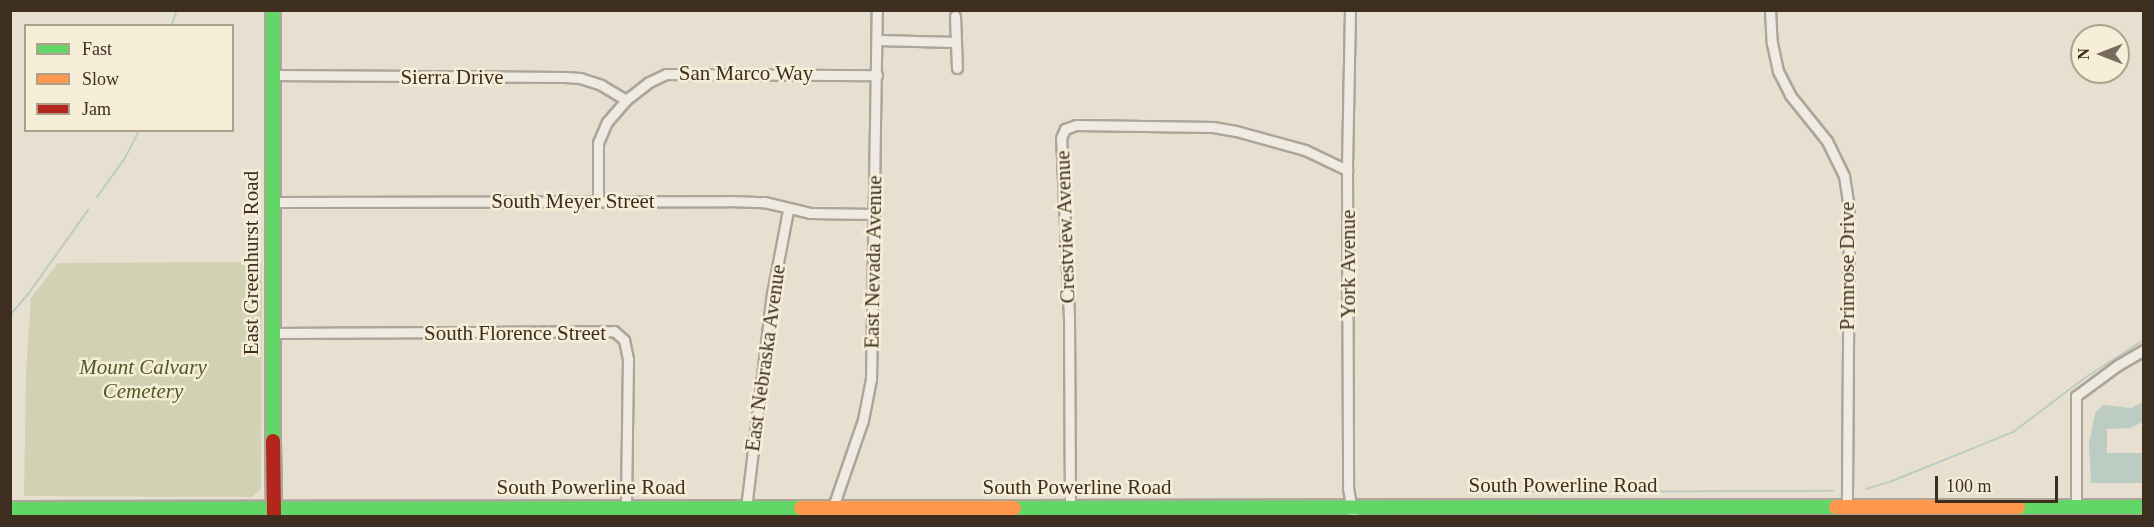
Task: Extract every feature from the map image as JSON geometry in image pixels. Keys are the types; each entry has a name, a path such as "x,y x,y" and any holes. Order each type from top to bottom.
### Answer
{"street":[{"name":"East Greenhurst Road","path":"273,10 272,333 275,513"},
{"name":"East Nevada Avenue","path":"832,512 863,420 871,379 877,10"},
{"name":"York Avenue","path":"1350,10 1347,170 1348,488 1353,512"},
{"name":"Primrose Drive","path":"1770,10 1772,43 1778,71 1790,94 1827,141 1844,176 1849,206 1847,507"},
{"path":"955,16 957,68"},
{"path":"877,40 955,42"},
{"name":"San Marco Way","path":"598,201 598,143 606,122 626,100 649,82 666,74 877,75"},
{"name":"Sierra Drive","path":"273,75 580,78 601,85 626,100"},
{"name":"Crestview Avenue","path":"1071,508 1069,318 1061,138 1065,129 1076,125 1225,129 1305,150 1347,170"},
{"name":"South Meyer Street","path":"272,202 764,202 788,210 842,215 873,214"},
{"name":"East Nebraska Avenue","path":"746,508 771,306 788,210"},
{"name":"South Florence Street","path":"272,333 614,331 624,340 628,359 626,508"},
{"path":"2076,508 2076,396 2118,365 2144,351"},
{"name":"South Powerline Road","path":"10,508 275,513 626,508 746,508 832,512 1071,508 1353,512 1847,507 2144,507"}],"green space":[{"name":"Mount Calvary Cemetery","path":"262,262 261,489 252,497 24,496 26,373 31,298 58,263"}],"shaded area":[{"path":"2143,402 2143,422 2130,428 2107,429 2107,453 2143,453 2143,483 2091,483 2089,444 2095,413 2103,405 2131,408"}],"waterway":[{"path":"172,24 177,10"},
{"path":"97,197 125,158 138,132"},
{"path":"10,315 29,293 88,210"},
{"path":"1866,489 1892,481 2013,432 2086,377 2144,340"},
{"path":"1484,492 1833,491"}],"traffic: fast":[{"path":"273,10 273,441"},
{"path":"1014,508 1836,507"},
{"path":"2018,507 2144,507"},
{"path":"10,509 801,508"}],"traffic: slow":[{"path":"1836,507 2018,507"},
{"path":"801,508 1014,508"}],"traffic: jam":[{"path":"273,441 274,516"}]}
